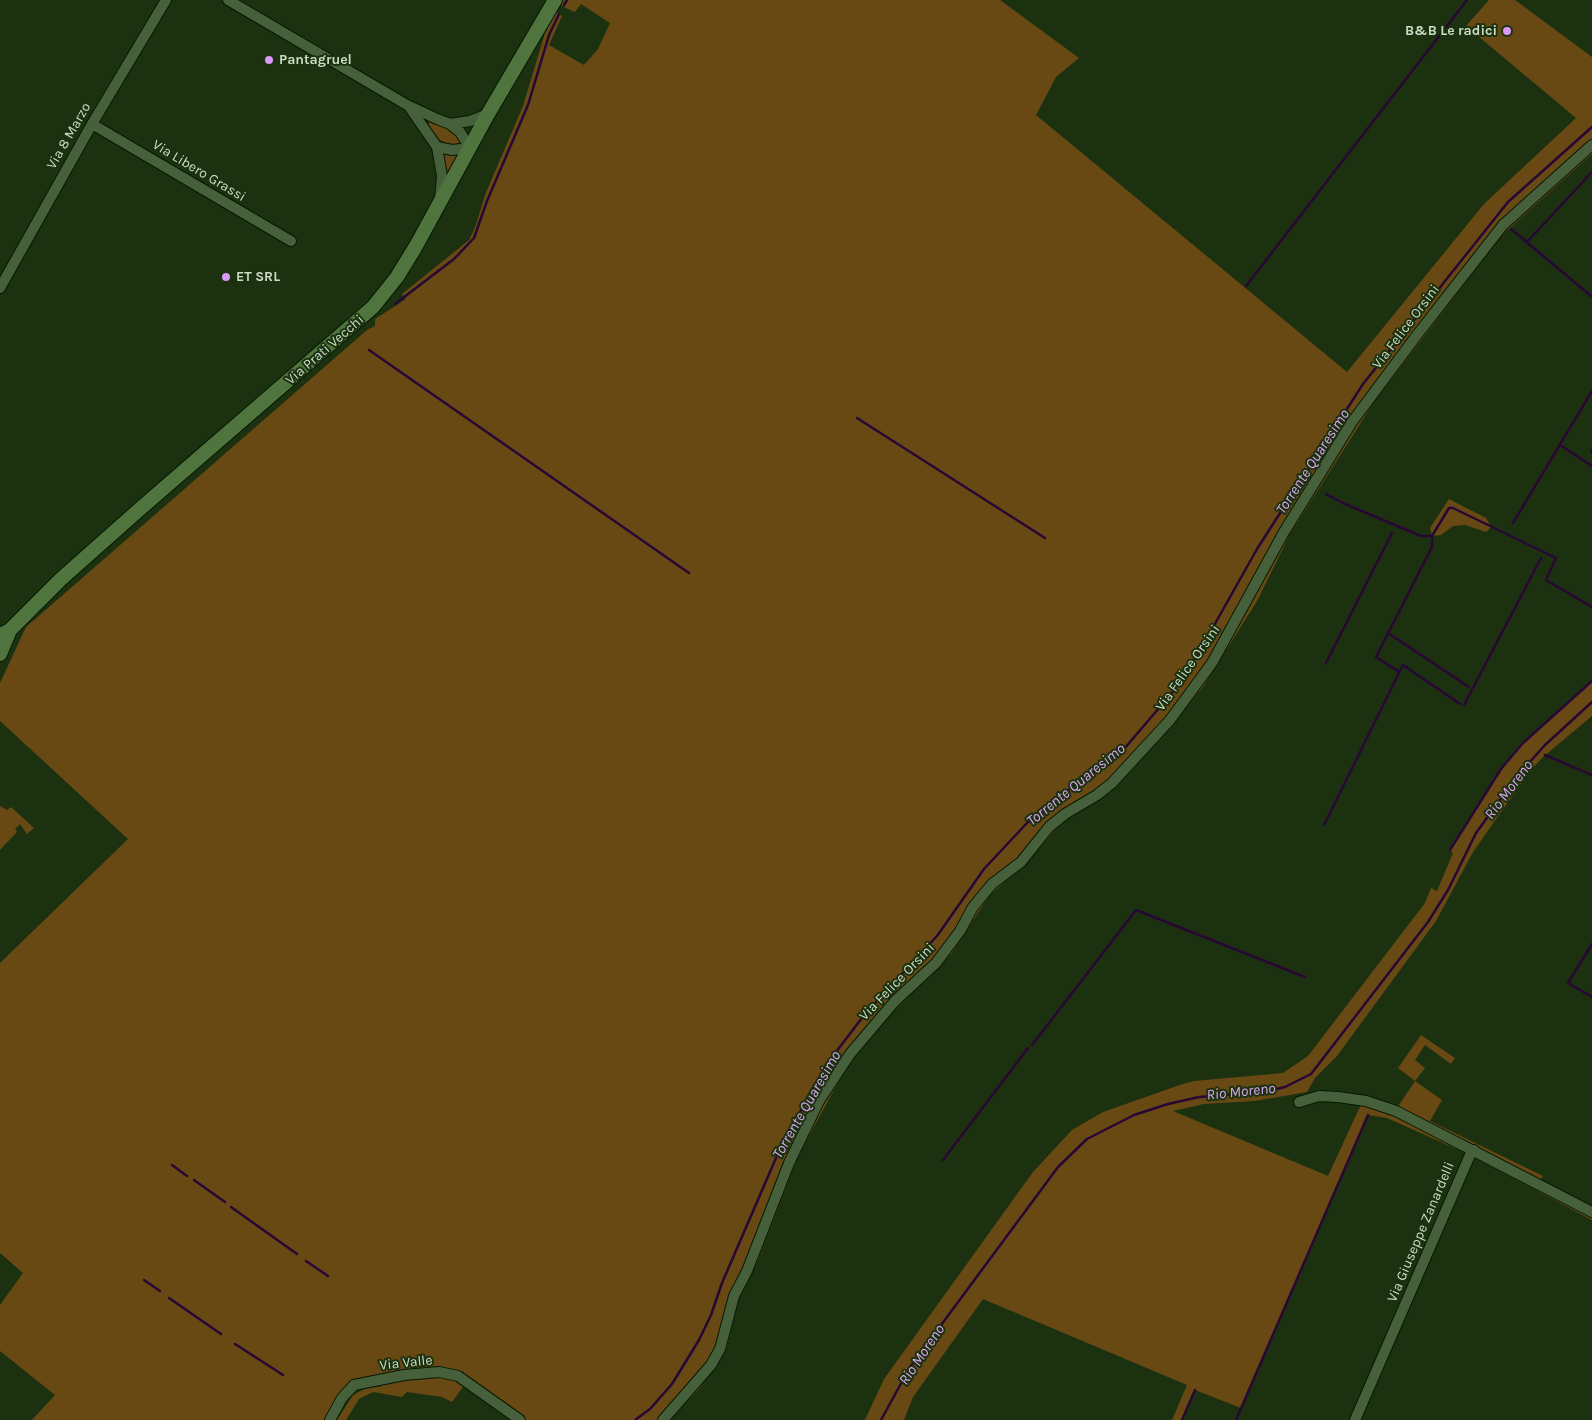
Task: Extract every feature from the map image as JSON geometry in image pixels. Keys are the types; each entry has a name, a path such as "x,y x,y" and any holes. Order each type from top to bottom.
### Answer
{"main road":[{"name":"Via Prati Vecchi","path":"0,654 5,632 61,579 358,322 397,277 488,114 555,0"}],"street":[{"name":"Via 8 Marzo","path":"0,288 92,124 166,0"},
{"path":"228,0 408,105 450,124 460,132 470,148 452,150 437,146"},
{"path":"408,105 437,146 442,176 440,202"},
{"path":"450,124 470,121 488,114"},
{"name":"Via Libero Grassi","path":"92,124 291,241"},
{"name":"Via Felice Orsini","path":"664,1420 711,1365 720,1349 734,1296 747,1271 789,1163 820,1101 850,1054 895,1001 936,963 960,931 973,907 992,884 1021,862 1049,827 1112,783 1170,720 1212,663 1284,532 1335,448 1364,406 1457,282 1503,225 1592,145"},
{"path":"1299,1102 1319,1096 1368,1102 1396,1111 1592,1212"},
{"name":"Via Giuseppe Zanardelli","path":"1355,1420 1470,1155 1474,1150"},
{"name":"Via Valle","path":"330,1420 342,1398 354,1385 404,1375 438,1372 458,1376 520,1420"}],"shaded area":[{"path":"563,0 1000,0 1079,58 1056,77 1036,115 1347,372 1484,204 1576,118 1466,26 1489,0 1515,0 1592,57 1592,154 1502,235 1374,402 1290,534 1257,601 1203,687 1112,790 1073,813 1060,824 1033,856 989,896 951,954 893,1012 846,1068 799,1154 758,1260 739,1297 727,1347 700,1388 669,1420 520,1420 469,1383 463,1387 452,1402 442,1397 407,1392 402,1397 373,1392 359,1399 346,1420 337,1420 353,1395 370,1386 380,1387 383,1379 354,1385 330,1420 32,1420 55,1395 0,1351 0,1305 23,1273 0,1253 0,963 128,839 0,721 0,683 26,627 367,330 375,326 375,319 406,299 402,294 469,240 476,225 485,195 523,106 545,33 556,12 562,16 549,45 584,65 598,49 610,23 581,4 575,12 566,8 561,5"},
{"path":"430,121 449,126 463,142 451,145 438,139 428,125"},
{"path":"442,151 459,152 446,175"},
{"path":"1449,499 1486,518 1491,527 1486,532 1465,525 1453,526 1441,535 1432,536 1430,528"},
{"path":"1592,681 1592,716 1543,757 1529,772 1473,852 1436,921 1337,1056 1315,1078 1307,1092 1255,1101 1204,1104 1173,1111 1328,1176 1364,1098 1397,1108 1415,1081 1442,1100 1430,1121 1543,1176 1538,1184 1592,1212 1592,1220 1470,1155 1387,1118 1368,1115 1241,1408 1195,1390 1182,1420 1172,1420 1187,1385 983,1299 913,1397 904,1420 865,1420 884,1379 1033,1172 1072,1130 1103,1112 1180,1085 1194,1081 1283,1073 1308,1056 1425,903 1431,888 1437,891 1453,853 1450,850 1501,769 1523,743"},
{"path":"0,806 7,810 11,807 34,828 27,834 20,824 15,829 17,832 0,850"},
{"path":"1421,1035 1455,1058 1451,1064 1425,1045 1415,1060 1425,1068 1415,1081 1398,1068"}],"waterway":[{"path":"564,5 567,0"},
{"path":"1246,286 1467,0"},
{"path":"395,304 454,259 474,238 487,201 528,105 549,35 559,14"},
{"name":"Torrente Quaresimo","path":"635,1420 650,1409 672,1384 699,1340 776,1158 812,1089 836,1052 865,1014 937,936 984,869 1027,823 1056,798 1103,767 1124,749 1171,694 1198,654 1257,549 1363,384 1508,202 1592,127"},
{"path":"1527,242 1592,172"},
{"path":"1511,229 1591,296"},
{"path":"369,350 689,573"},
{"path":"1513,523 1592,391"},
{"path":"857,418 1045,538"},
{"path":"1560,445 1592,466"},
{"path":"1326,494 1421,536 1432,536 1449,508 1453,508 1556,558 1546,580 1592,607"},
{"path":"1326,663 1392,533"},
{"path":"1399,672 1376,657 1432,547 1432,536"},
{"path":"1464,705 1541,558"},
{"path":"1388,633 1469,687"},
{"path":"1324,825 1403,665 1460,704"},
{"path":"1450,850 1501,769 1523,743 1592,681"},
{"name":"Rio Moreno","path":"881,1420 910,1367 1058,1167 1087,1139 1134,1115 1168,1104 1199,1097 1265,1092 1285,1087 1311,1074 1428,922 1448,890 1476,833 1518,775 1545,745 1592,702"},
{"path":"1545,755 1592,775"},
{"path":"1032,1045 1136,910 1305,977"},
{"path":"1592,944 1568,983 1592,997"},
{"path":"943,1160 1028,1048"},
{"path":"1236,1420 1368,1115"},
{"path":"172,1165 187,1176"},
{"path":"194,1180 225,1202"},
{"path":"231,1207 297,1254"},
{"path":"306,1261 328,1276"},
{"path":"144,1280 160,1291"},
{"path":"169,1298 221,1334"},
{"path":"235,1344 283,1375"},
{"path":"1182,1420 1195,1390"}],"place":[{"name":"B&B Le radici","path":"1507,31"},
{"name":"Pantagruel","path":"269,60"},
{"name":"ET SRL","path":"226,277"}]}
